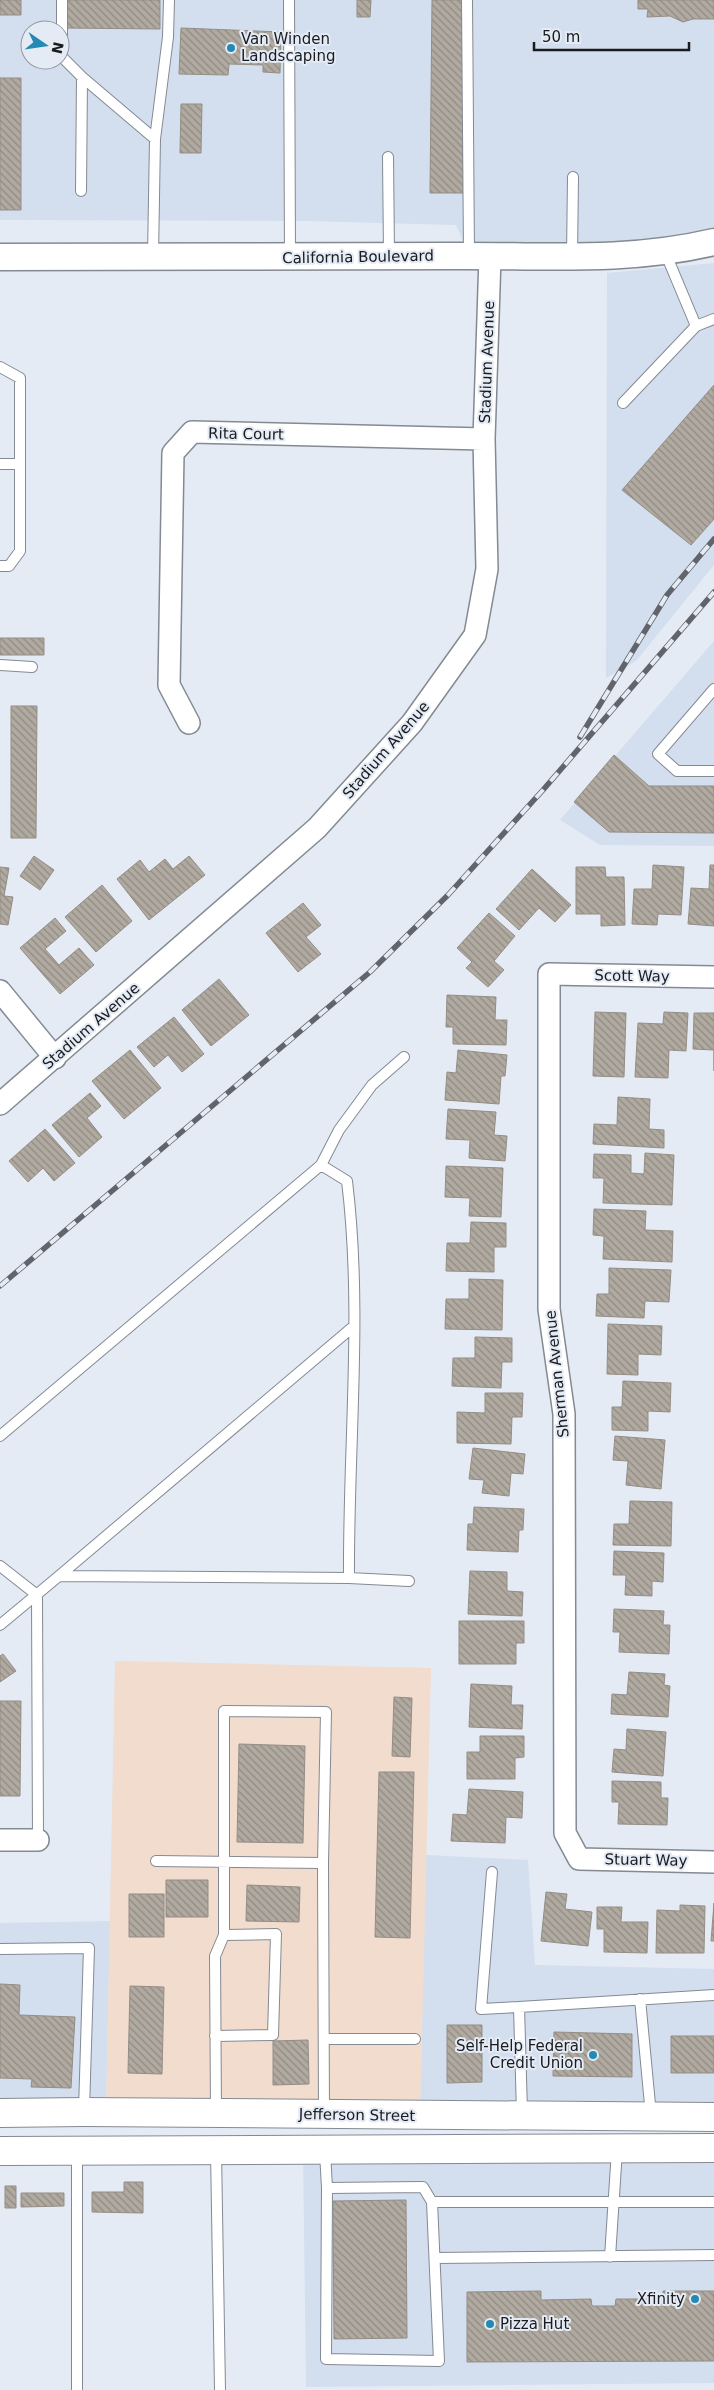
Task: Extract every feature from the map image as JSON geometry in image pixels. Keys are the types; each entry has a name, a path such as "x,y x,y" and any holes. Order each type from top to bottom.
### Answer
{"main road":[{"name":"Jefferson Street","path":"0,2114 84,2112 522,2117 714,2117"},
{"path":"0,2151 77,2152 324,2148 617,2150 714,2148"}],"street":[{"name":"California Boulevard","path":"0,257 479,256 572,258 630,256 664,252 714,242"},
{"name":"Stadium Avenue","path":"0,1104 317,828 412,723 475,636 487,569 479,256"},
{"name":"Rita Court","path":"189,723 169,685 173,453 192,432 484,439"},
{"name":"Scott Way","path":"549,974 714,977"},
{"name":"Sherman Avenue","path":"549,974 549,1308 564,1414 565,1834 579,1859"},
{"path":"0,991 55,1058"},
{"path":"0,1840 38,1840"},
{"name":"Stuart Way","path":"579,1859 714,1862"}],"lane":[{"path":"62,0 62,57 82,77 155,139"},
{"path":"153,257 155,139 168,37 169,0"},
{"path":"289,0 290,257"},
{"path":"468,0 479,256"},
{"path":"81,191 82,77"},
{"path":"388,157 389,256"},
{"path":"572,258 573,178"},
{"path":"664,252 696,326"},
{"path":"623,403 696,326 714,319"},
{"path":"0,367 20,378 20,551 9,566 0,566"},
{"path":"0,464 20,464"},
{"path":"0,665 32,667"},
{"path":"714,689 658,754 677,771 714,771"},
{"path":"0,1436 321,1165 339,1130 372,1085 404,1057"},
{"path":"321,1165 347,1181 354,1235 349,1578"},
{"path":"0,1626 354,1326"},
{"path":"0,1566 37,1595"},
{"path":"59,1576 349,1578 409,1581"},
{"path":"37,1595 38,1840"},
{"path":"216,2114 214,2036 215,1956 224,1935 224,1711 326,1712 323,1862 324,2115"},
{"path":"156,1861 323,1862"},
{"path":"492,1872 481,2009 714,1995"},
{"path":"214,2036 273,2035 276,1934 224,1935"},
{"path":"0,1949 89,1948 84,2112"},
{"path":"640,2000 652,2116"},
{"path":"519,2007 522,2117"},
{"path":"325,2039 415,2039"},
{"path":"324,2148 327,2188 326,2359 439,2362 432,2202 423,2187 327,2188"},
{"path":"216,2150 220,2390"},
{"path":"610,2257 617,2150"},
{"path":"77,2152 77,2390"},
{"path":"432,2202 714,2202"},
{"path":"435,2258 714,2255"}],"shaded area":[{"path":"0,0 714,0 714,242 469,256 456,225 306,221 0,220"},
{"path":"714,263 714,565 636,661 606,678 607,273"},
{"path":"714,641 714,846 600,845 560,820"},
{"path":"115,1661 431,1668 420,2116 106,2112"},
{"path":"426,1855 528,1860 535,1965 714,1969 714,2117 420,2116"},
{"path":"110,1921 106,2112 0,2113 0,1923"},
{"path":"714,2148 714,2383 306,2387 303,2149"}],"building":[{"path":"0,0 21,0 21,15 0,15"},
{"path":"65,0 160,0 160,29 70,28 70,20 64,20"},
{"path":"357,0 371,0 370,17 357,17"},
{"path":"432,0 465,0 464,193 430,193"},
{"path":"638,0 714,0 714,19 693,19 683,22 670,16 647,17 648,9 638,9"},
{"name":"Van Winden Landscaping","path":"181,28 281,32 280,73 263,72 263,65 229,64 228,75 179,74"},
{"path":"0,78 21,78 21,210 0,210"},
{"path":"181,104 202,104 201,153 180,153"},
{"path":"714,385 714,519 691,545 622,490"},
{"path":"0,638 44,638 44,655 0,655"},
{"path":"11,706 37,706 36,838 11,838"},
{"path":"614,755 649,786 714,786 714,833 609,832 574,802"},
{"path":"34,856 54,870 40,890 20,876"},
{"path":"189,856 205,875 149,920 117,879 140,860 149,872 165,859 173,869"},
{"path":"653,865 684,867 681,915 658,914 657,925 632,924 634,889 652,889"},
{"path":"710,865 714,865 714,926 688,924 691,888 709,889"},
{"path":"0,867 9,868 4,896 13,897 8,925 0,924"},
{"path":"576,867 605,867 606,877 624,877 625,925 601,926 601,914 576,914"},
{"path":"532,869 571,905 555,922 539,908 519,930 496,909"},
{"path":"102,885 132,921 96,952 65,917"},
{"path":"303,903 321,925 306,937 321,954 298,972 266,933"},
{"path":"489,913 515,936 494,961 504,970 488,987 466,968 472,962 457,948"},
{"path":"55,918 66,931 45,949 59,965 79,948 94,965 60,994 20,948"},
{"path":"219,979 249,1015 211,1046 182,1010"},
{"path":"447,995 496,997 495,1020 507,1020 506,1045 453,1044 453,1027 446,1027"},
{"path":"595,1012 626,1013 624,1077 593,1076"},
{"path":"664,1012 688,1013 686,1051 669,1050 668,1078 635,1077 638,1023 663,1024"},
{"path":"694,1013 714,1013 714,1050 693,1049"},
{"path":"174,1017 204,1054 182,1072 168,1055 154,1067 137,1047"},
{"path":"130,1050 161,1088 124,1119 92,1081"},
{"path":"458,1050 507,1055 505,1076 501,1076 499,1104 445,1100 447,1072 456,1073"},
{"path":"90,1093 101,1106 87,1118 102,1137 79,1157 52,1125"},
{"path":"618,1097 650,1099 649,1129 664,1130 664,1148 593,1144 594,1124 617,1125"},
{"path":"448,1109 496,1112 494,1135 507,1136 505,1161 469,1158 470,1140 446,1139"},
{"path":"45,1129 75,1163 54,1181 43,1168 28,1182 9,1161"},
{"path":"645,1153 674,1155 672,1205 603,1203 604,1178 593,1178 594,1154 631,1155 631,1173 644,1174"},
{"path":"446,1166 503,1168 501,1217 469,1216 470,1198 445,1197"},
{"path":"594,1209 646,1211 645,1230 673,1231 672,1262 603,1259 604,1236 593,1235"},
{"path":"471,1222 506,1223 506,1247 494,1247 494,1272 446,1271 447,1243 470,1243"},
{"path":"609,1268 671,1270 669,1302 645,1301 644,1318 596,1316 597,1294 609,1294"},
{"path":"469,1279 503,1280 502,1330 445,1329 446,1299 469,1299"},
{"path":"608,1324 662,1326 661,1355 638,1354 638,1375 607,1374"},
{"path":"475,1337 512,1338 512,1362 502,1362 501,1388 452,1386 453,1358 475,1358"},
{"path":"623,1381 671,1383 670,1412 648,1411 648,1431 612,1430 612,1407 622,1407"},
{"path":"485,1393 523,1393 522,1417 512,1417 511,1444 457,1443 457,1412 485,1413"},
{"path":"615,1436 665,1440 661,1489 626,1485 628,1461 613,1460"},
{"path":"473,1448 525,1454 523,1474 511,1473 509,1496 482,1493 484,1480 469,1479"},
{"path":"630,1501 672,1502 671,1546 613,1545 614,1524 629,1524"},
{"path":"474,1507 524,1509 523,1530 519,1530 518,1552 467,1550 468,1524 473,1524"},
{"path":"614,1551 664,1553 663,1582 652,1581 652,1596 625,1595 626,1575 613,1575"},
{"path":"470,1571 507,1572 507,1591 523,1592 522,1616 468,1614"},
{"path":"614,1609 664,1611 663,1625 670,1625 669,1654 619,1652 620,1632 613,1632"},
{"path":"459,1621 524,1621 524,1643 516,1643 516,1664 459,1664"},
{"path":"3,1654 16,1671 0,1682 0,1656"},
{"path":"629,1672 665,1674 664,1685 670,1686 668,1717 611,1714 612,1694 627,1695"},
{"path":"471,1684 512,1686 511,1705 523,1705 522,1729 469,1727"},
{"path":"394,1697 412,1698 410,1757 392,1756"},
{"path":"0,1701 21,1701 20,1796 0,1796"},
{"path":"627,1729 666,1732 663,1776 612,1772 614,1749 626,1750"},
{"path":"480,1736 524,1736 524,1757 515,1758 515,1779 467,1779 467,1752 480,1752"},
{"path":"239,1744 305,1746 303,1843 237,1842"},
{"path":"379,1772 414,1772 410,1938 375,1937"},
{"path":"612,1781 661,1782 661,1798 668,1798 667,1825 618,1824 619,1802 612,1802"},
{"path":"469,1789 523,1792 522,1818 506,1817 505,1843 451,1841 453,1814 467,1815"},
{"path":"166,1880 208,1880 208,1917 166,1917"},
{"path":"247,1885 300,1887 299,1922 246,1921"},
{"path":"546,1892 567,1894 565,1909 592,1912 588,1946 541,1941"},
{"path":"129,1894 164,1894 164,1937 129,1937"},
{"path":"714,1903 714,1941 711,1941"},
{"path":"680,1905 705,1906 704,1953 656,1953 657,1910 680,1911"},
{"path":"597,1907 622,1907 621,1922 648,1922 647,1953 604,1952 604,1929 597,1929"},
{"path":"0,1984 20,1985 19,2015 75,2017 71,2088 31,2087 32,2079 0,2078"},
{"path":"130,1986 164,1987 162,2074 128,2073"},
{"path":"447,2025 482,2025 482,2082 447,2083"},
{"name":"Self-Help Federal Credit Union","path":"554,2032 632,2034 632,2077 553,2076"},
{"path":"671,2036 714,2036 714,2073 671,2073"},
{"path":"308,2040 309,2084 273,2085 273,2041"},
{"path":"124,2182 143,2182 143,2213 92,2212 92,2192 124,2192"},
{"path":"5,2186 16,2186 16,2208 5,2208"},
{"path":"21,2193 64,2193 64,2206 21,2207"},
{"path":"406,2200 407,2338 334,2339 333,2201"},
{"path":"541,2291 541,2300 591,2299 592,2306 615,2306 616,2299 663,2299 663,2291 714,2291 714,2361 467,2362 467,2292"}],"railway":[{"path":"580,737 667,595 714,539"},
{"path":"0,1286 370,972 448,895 543,790 714,592"}],"place":[{"name":"Van Winden Landscaping","path":"231,48"},
{"name":"Self-Help Federal Credit Union","path":"593,2055"},
{"name":"Xfinity","path":"695,2299"},
{"name":"Pizza Hut","path":"490,2324"}]}
